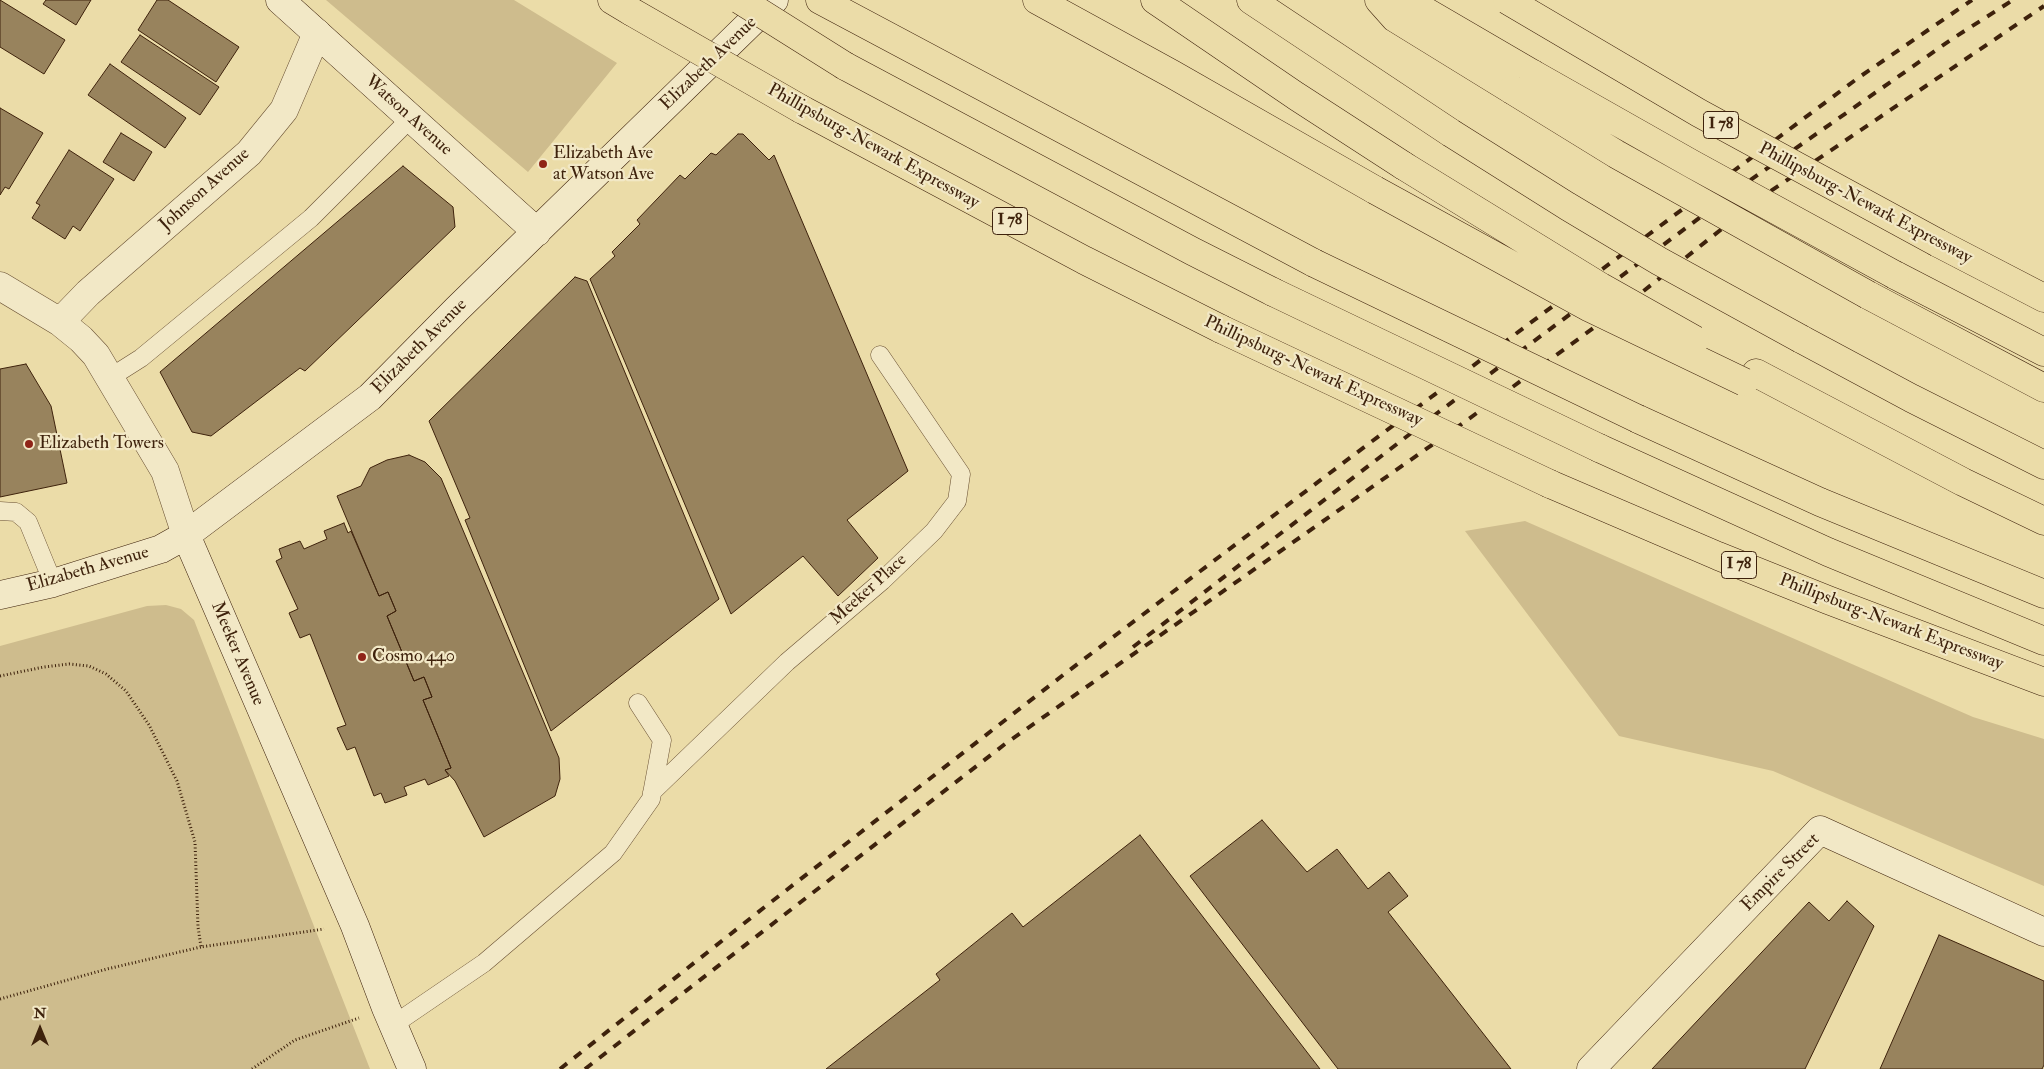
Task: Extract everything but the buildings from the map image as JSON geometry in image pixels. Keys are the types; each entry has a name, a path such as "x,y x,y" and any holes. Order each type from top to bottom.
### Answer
{"highway":[{"path":"740,0 845,66 1192,251 1273,292 1599,448 1773,528 2044,641"},
{"path":"820,0 1314,263 1638,419 1811,498 2044,594"},
{"path":"1037,0 1172,74 1375,190 1590,308 1750,378 2044,521"},
{"path":"1155,0 1296,96 1404,166 1750,378"},
{"path":"1251,0 1452,133 1559,201 1659,261 1801,340 2044,465"},
{"path":"1379,0 1395,18 1641,168 1868,295 2044,388"},
{"path":"1406,0 1675,155 1994,328 2044,352"},
{"name":"Phillipsburg-Newark Expressway","path":"1507,0 1700,113 1938,243 2044,298"},
{"name":"Phillipsburg-Newark Expressway","path":"622,6 801,109 1058,246 1221,329 1550,484 1718,556 1931,640 2044,682"}],"street":[{"name":"Watson Avenue","path":"280,0 537,232"},
{"name":"Elizabeth Avenue","path":"0,595 53,583 161,549 186,536 370,398 774,0"},
{"name":"Johnson Avenue","path":"60,322 88,293 249,153 284,110 317,33"},
{"name":"Meeker Avenue","path":"0,286 60,322 96,355 111,376 165,471 186,536 355,926 389,1017 412,1069"},
{"name":"Empire Street","path":"1591,1069 1820,830 2044,932"}],"lane":[{"path":"111,376 141,358 311,218 411,118"},
{"name":"Meeker Place","path":"652,792 787,662 882,581 934,531 957,501 962,474 880,355"},
{"path":"0,510 16,512 28,522 53,583"},
{"path":"389,1017 484,964 612,853 651,799 662,740 638,703"}],"path":[{"path":"0,676 44,666 69,664 89,666 106,674 126,691 149,724 177,781 195,842 198,927 201,947"},
{"path":"0,999 107,969 201,947 355,926"},
{"path":"252,1069 295,1040 389,1017"}],"shaded area":[{"path":"326,0 514,0 617,63 528,172"},
{"path":"1525,521 1973,717 2044,739 2044,886 1773,771 1619,736 1465,531"},
{"path":"166,605 181,609 194,620 370,1069 0,1069 0,646 147,606"}],"railway":[{"path":"560,1069 1067,672 1858,78 1972,0"},
{"path":"1133,647 1436,414 1749,181 1952,39 2013,0"},
{"path":"585,1069 1005,744 1459,426 1636,297 1762,197 2044,6"}],"place":[{"name":"Elizabeth Ave at Watson Ave","path":"543,164"},
{"name":"Elizabeth Towers","path":"29,444"},
{"name":"Cosmo 440","path":"362,657"}]}
